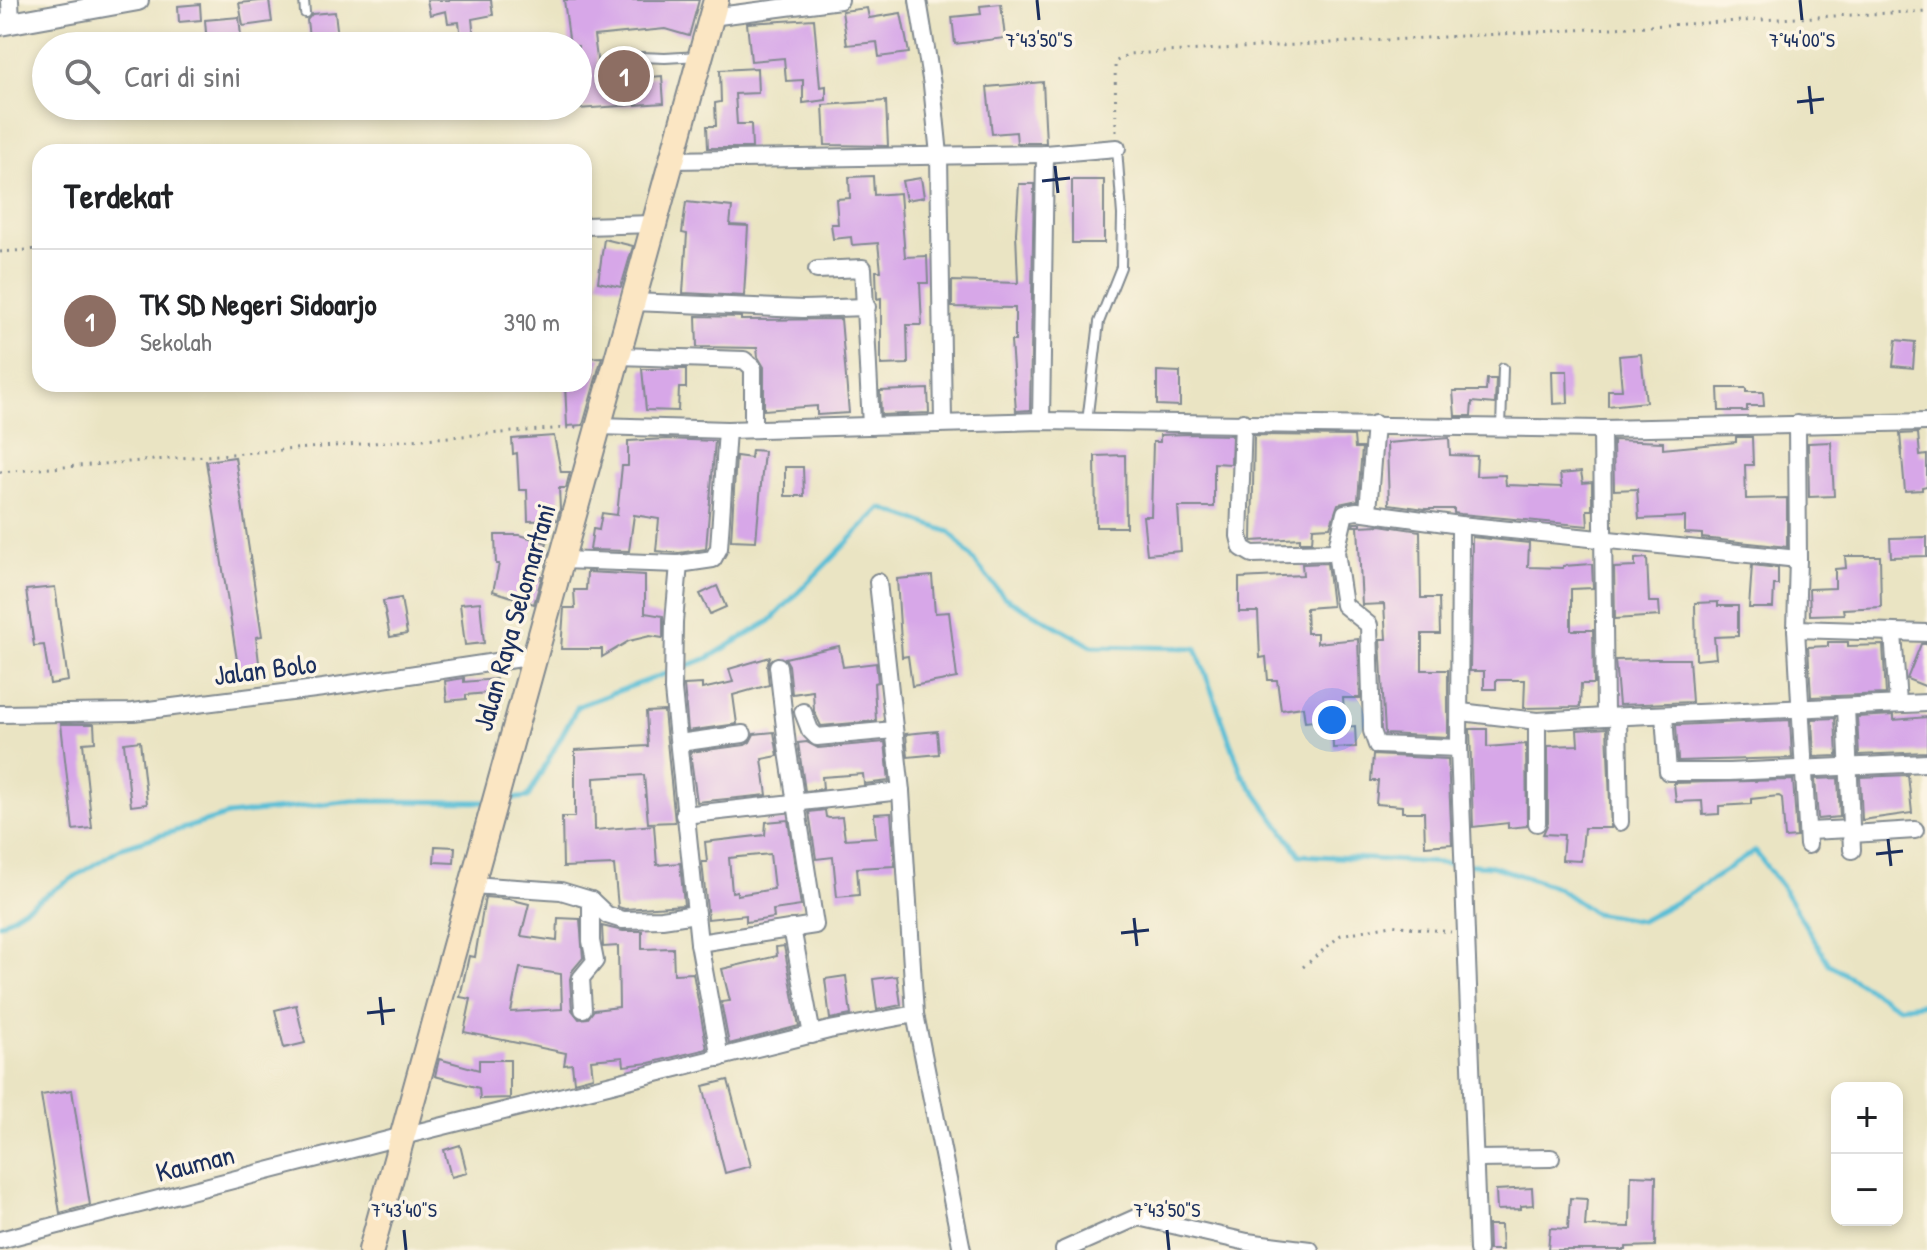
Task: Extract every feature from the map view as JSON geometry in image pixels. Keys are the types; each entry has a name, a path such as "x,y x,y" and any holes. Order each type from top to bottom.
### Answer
{"main road":[{"name":"Jalan Raya Selomartani","path":"371,1250 714,8"}],"street":[{"path":"10,0 5,24 138,0"},
{"path":"714,8 840,0"},
{"path":"918,0 932,85 939,155 943,422"},
{"path":"672,160 1045,154 1117,148"},
{"path":"1041,421 1045,154"},
{"path":"592,226 654,224"},
{"path":"817,270 863,268 871,426"},
{"path":"633,302 803,309 867,307"},
{"path":"618,356 744,360 753,368 753,429"},
{"path":"599,426 727,430 1041,421 1602,429 1927,422"},
{"path":"1243,422 1239,536 1242,548 1252,554 1336,552"},
{"path":"1368,511 1375,424"},
{"path":"1797,424 1796,629 1808,838 1852,838 1915,830"},
{"path":"1602,429 1611,717 1620,822"},
{"path":"561,560 679,564 713,559 719,548 727,430"},
{"path":"1459,748 1377,745 1372,731 1369,625 1344,605 1336,552 1345,513 1368,511 1460,525 1798,559"},
{"path":"1460,525 1459,748 1478,1250"},
{"path":"679,564 672,658 673,690 699,943 720,1058"},
{"path":"878,582 901,791 915,1014 962,1250"},
{"path":"1796,629 1927,633"},
{"path":"1893,633 1898,703"},
{"name":"Jalan Bolo","path":"0,714 133,712 323,688 535,656"},
{"path":"699,943 815,925 778,666"},
{"path":"1461,712 1537,721 1802,706 1927,703"},
{"path":"1846,707 1852,838"},
{"path":"803,712 810,730 817,737 894,730"},
{"path":"1664,715 1668,772 1927,763"},
{"path":"1537,721 1537,823"},
{"path":"679,743 743,734"},
{"path":"684,815 901,791"},
{"path":"472,885 561,891 591,900 607,915 623,920 696,914"},
{"path":"583,1009 581,978 595,961 591,941 591,900"},
{"path":"792,928 812,1035"},
{"name":"Kauman","path":"0,1240 403,1136 812,1035 915,1014"},
{"path":"1475,1159 1551,1158"},
{"path":"1064,1250 1138,1217 1247,1242 1310,1250"}],"lane":[{"path":"304,0 305,13"},
{"path":"616,56 701,56"},
{"path":"1087,423 1099,322 1121,267 1122,215 1117,148"},
{"path":"1501,427 1503,368"}],"path":[{"path":"1117,148 1115,62 1128,54 1927,11"},
{"path":"0,252 32,250"},
{"path":"0,472 599,426"},
{"path":"1303,967 1341,935 1391,925 1466,934"}],"building":[{"path":"269,0 272,22 243,26 239,3"},
{"path":"427,0 491,0 493,15 472,19 473,32 460,32 459,22 448,23 446,11 430,15"},
{"path":"564,0 699,0 689,36 665,29 594,36 600,81 662,76 664,103 592,108 592,32 568,32"},
{"path":"200,4 201,20 179,22 178,6"},
{"path":"1001,4 1005,38 955,44 952,17 981,14 980,6"},
{"path":"867,8 869,18 901,13 909,53 879,57 877,42 847,45 842,11"},
{"path":"335,12 337,32 308,32 307,20 312,14"},
{"path":"239,17 241,32 206,32 205,20"},
{"path":"814,19 820,87 826,86 826,100 803,103 803,80 786,81 784,58 751,61 747,23"},
{"path":"757,68 758,93 735,94 737,124 751,124 752,148 708,148 707,126 716,126 715,103 721,102 720,70"},
{"path":"1043,82 1046,143 1017,143 1016,132 992,134 987,87"},
{"path":"886,101 888,146 825,145 823,105"},
{"path":"873,176 874,195 900,193 905,257 927,256 928,283 920,283 922,325 907,325 908,364 881,365 881,298 877,299 876,271 881,271 878,243 852,245 851,237 833,239 831,224 838,224 836,199 850,198 849,177"},
{"path":"921,178 924,197 906,200 902,181"},
{"path":"1072,180 1104,180 1104,243 1072,243"},
{"path":"1019,184 1034,184 1030,410 1016,411 1011,341 1015,341 1015,308 952,307 952,281 1018,283 1016,233"},
{"path":"686,202 732,207 730,225 748,226 744,296 683,293 687,234 682,233"},
{"path":"604,239 633,246 621,287 598,282"},
{"path":"696,316 741,317 741,320 841,319 849,413 817,415 817,406 764,410 764,367 757,348 697,347"},
{"path":"1896,340 1915,342 1913,368 1893,366"},
{"path":"1641,354 1646,402 1608,406 1608,390 1622,390 1619,356"},
{"path":"602,357 583,425 567,426 565,392 592,392 592,358"},
{"path":"642,369 686,369 686,388 679,388 678,411 646,410"},
{"path":"1157,371 1180,372 1180,406 1157,405"},
{"path":"1552,371 1567,371 1568,403 1553,404"},
{"path":"1487,379 1496,379 1495,404 1472,402 1471,416 1455,416 1453,391 1486,391"},
{"path":"1718,388 1746,388 1746,392 1763,392 1764,406 1747,406 1747,411 1719,411"},
{"path":"928,389 929,413 881,415 880,391"},
{"path":"1918,433 1920,456 1927,455 1927,486 1922,490 1905,491 1900,434"},
{"path":"1160,435 1232,435 1231,464 1214,463 1214,507 1178,507 1181,551 1147,554 1143,516 1151,516 1153,442 1160,442"},
{"path":"1254,435 1354,436 1355,448 1362,448 1358,500 1338,504 1330,527 1313,528 1312,542 1300,542 1300,538 1252,541"},
{"path":"554,436 561,472 570,472 566,488 559,488 557,520 528,521 527,490 519,490 517,453 513,454 512,439"},
{"path":"1736,437 1752,437 1753,465 1745,465 1746,499 1787,498 1787,547 1702,538 1702,534 1685,533 1685,517 1639,519 1637,489 1614,490 1613,440 1663,442 1663,449 1736,442"},
{"path":"1449,438 1450,455 1477,456 1476,476 1505,475 1506,485 1562,487 1560,474 1581,472 1583,483 1592,482 1592,510 1587,510 1588,526 1389,504 1387,443"},
{"path":"628,441 715,441 706,549 679,553 656,551 659,519 634,515 629,551 590,550 593,529 599,530 602,513 617,515 622,466 628,466"},
{"path":"1831,442 1834,496 1809,497 1808,443"},
{"path":"752,450 764,451 756,541 731,540 736,456 751,458"},
{"path":"1125,455 1126,527 1096,527 1095,456"},
{"path":"235,457 262,636 256,637 260,671 239,673 206,461"},
{"path":"785,467 803,467 804,496 785,496"},
{"path":"1354,523 1420,531 1421,598 1439,598 1440,634 1422,634 1422,670 1448,670 1448,737 1385,734 1380,639 1386,639 1384,604 1362,605 1358,526 1353,526"},
{"path":"495,535 520,535 547,543 537,574 542,576 534,604 493,591 499,564 496,564"},
{"path":"1472,537 1529,543 1528,567 1563,568 1592,564 1593,588 1571,589 1571,630 1593,630 1594,684 1581,684 1580,707 1524,708 1525,680 1496,680 1496,689 1484,689 1484,671 1470,671"},
{"path":"1927,537 1927,556 1891,557 1890,538"},
{"path":"1845,556 1880,556 1881,607 1843,609 1844,614 1810,615 1809,589 1835,588 1835,569 1846,568"},
{"path":"1647,558 1649,602 1659,602 1660,616 1615,619 1614,568 1635,567 1635,559"},
{"path":"1327,563 1332,606 1306,608 1307,633 1317,633 1317,643 1358,639 1360,698 1343,698 1345,727 1355,726 1356,747 1333,748 1332,719 1305,722 1303,707 1281,710 1277,680 1268,680 1266,657 1260,658 1258,612 1239,612 1239,578 1303,575 1302,564"},
{"path":"1752,565 1778,568 1773,608 1749,608"},
{"path":"587,572 645,575 645,613 663,616 663,638 650,636 629,641 602,657 602,649 561,649 564,608 575,608 574,590 586,590"},
{"path":"932,576 935,613 949,612 957,678 912,686 908,656 902,657 897,579"},
{"path":"717,586 726,607 710,614 700,594"},
{"path":"55,587 68,681 50,684 44,645 34,646 26,590"},
{"path":"401,598 407,634 390,637 383,601"},
{"path":"480,602 484,643 465,645 460,604"},
{"path":"1718,602 1718,606 1738,606 1738,636 1714,637 1716,658 1696,660 1695,603"},
{"path":"1828,642 1848,642 1848,646 1883,645 1886,694 1811,697 1808,647 1828,646"},
{"path":"1921,644 1927,644 1927,687 1907,679"},
{"path":"839,646 843,667 876,663 876,721 821,726 814,711 813,691 792,694 789,665 785,658"},
{"path":"770,657 767,666 769,685 733,695 737,724 688,731 684,685 702,684 702,689 733,682 729,669"},
{"path":"1689,659 1692,702 1619,705 1615,660"},
{"path":"464,678 464,682 496,679 498,692 466,695 466,699 447,701 445,681"},
{"path":"664,711 675,822 648,823 644,775 594,778 595,830 654,825 657,865 680,863 684,905 625,909 618,907 614,865 563,867 562,817 575,817 575,750 648,746 646,712"},
{"path":"1894,715 1894,720 1927,717 1927,752 1859,755 1857,717"},
{"path":"1835,718 1837,756 1814,757 1812,719"},
{"path":"1790,720 1792,758 1678,761 1676,725"},
{"path":"61,724 94,724 95,742 83,743 92,828 73,830"},
{"path":"1607,728 1611,828 1584,828 1581,861 1562,860 1564,835 1543,834 1548,823 1548,746 1578,745 1577,730"},
{"path":"1470,729 1487,729 1487,747 1526,744 1527,826 1508,828 1508,823 1473,827"},
{"path":"937,731 939,754 908,757 906,734"},
{"path":"774,732 778,756 762,759 767,795 697,802 690,752 745,745 754,734"},
{"path":"140,741 147,804 131,806 124,743"},
{"path":"807,742 818,748 885,742 889,781 864,784 863,774 822,777 823,789 805,791 798,743"},
{"path":"1373,755 1448,759 1452,844 1425,846 1424,812 1402,812 1402,806 1376,804 1378,781 1371,781"},
{"path":"1908,775 1912,813 1862,820 1860,777"},
{"path":"1838,778 1840,817 1818,819 1815,779"},
{"path":"1793,780 1797,837 1785,838 1782,798 1779,796 1751,799 1751,804 1719,806 1719,814 1703,815 1702,801 1676,802 1674,783"},
{"path":"825,810 826,817 842,817 845,839 876,837 874,814 891,813 895,866 857,868 859,895 837,897 833,857 816,859 809,812"},
{"path":"788,820 801,906 773,910 774,918 746,922 746,915 708,919 702,862 707,862 705,842 765,835 766,822","holes":["770,854 774,889 737,895 737,891 732,892 729,858"]},
{"path":"435,846 455,847 454,863 434,862"},
{"path":"485,897 529,904 521,936 557,941 558,918 580,919 583,958 572,971 570,979 572,1010 579,1019 588,1018 594,1010 619,1007 618,946 603,947 602,926 642,931 642,949 673,948 674,974 693,973 707,1049 624,1066 623,1057 591,1060 593,1077 574,1082 572,1064 564,1065 566,1053 464,1032 471,999 460,997 469,956 475,957","holes":["520,968 561,974 562,1009 511,1012"]},
{"path":"784,946 799,1026 729,1044 721,1002 730,1001 722,969 777,956 776,947"},
{"path":"846,976 851,1015 830,1019 825,979"},
{"path":"897,976 901,1005 877,1010 873,979"},
{"path":"296,1005 305,1043 284,1048 275,1010"},
{"path":"439,1059 479,1070 479,1060 510,1060 510,1098 480,1099 479,1088 435,1076"},
{"path":"728,1080 751,1166 725,1173 703,1086"},
{"path":"72,1090 90,1205 60,1213 41,1095"},
{"path":"460,1145 467,1173 451,1177 444,1150"},
{"path":"1631,1175 1656,1176 1655,1246 1626,1247 1626,1250 1548,1250 1550,1228 1568,1229 1570,1198 1587,1199 1585,1226 1630,1227"},
{"path":"1532,1188 1533,1205 1497,1210 1496,1190"},
{"path":"1488,1225 1501,1225 1502,1250 1489,1250"}],"waterway":[{"path":"501,800 528,797 578,706 708,658 770,621 881,508 950,532 1004,597 1092,646 1196,648 1242,774 1300,855 1492,866 1556,887 1594,913 1641,921 1685,897 1755,851 1782,887 1829,964 1898,1007 1927,1003"},
{"path":"0,924 122,847 228,815 353,801 487,802"}],"place":[{"name":"TK SD Negeri Sidoarjo","path":"624,76"}]}
